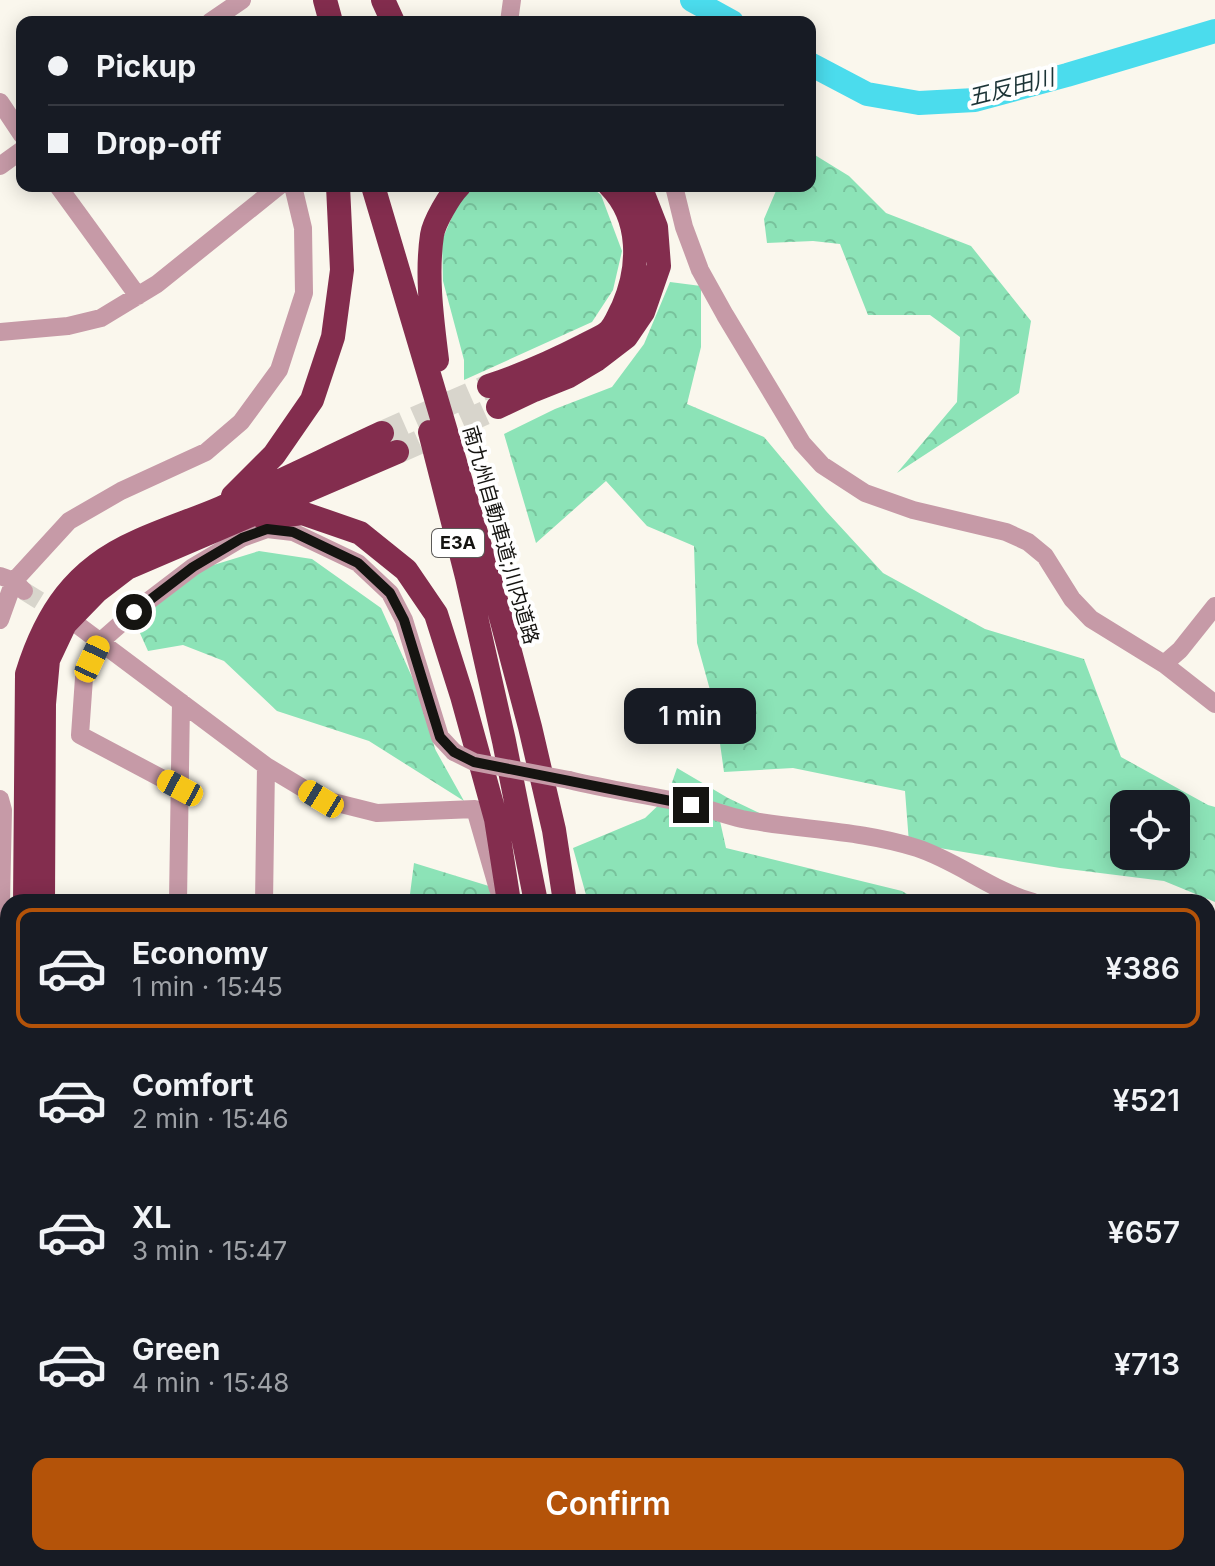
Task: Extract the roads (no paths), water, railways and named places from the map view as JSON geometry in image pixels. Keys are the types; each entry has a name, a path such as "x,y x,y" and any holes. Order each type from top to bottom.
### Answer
{"highway":[{"name":"南九州自動車道;川内道路","path":"373,192 467,577 534,894"},
{"name":"南九州自動車道;川内道路","path":"374,192 499,610 554,830 564,894"},
{"path":"453,192 433,231 432,319 438,365 449,416 498,582 523,701"},
{"path":"616,192 634,227 635,255 633,279 615,324 570,353 526,373 493,397 534,390 569,376 626,337 643,312 659,266 656,227 642,192"},
{"path":"227,515 312,400 333,337 337,310 342,270 339,195"},
{"path":"43,894 44,704 48,660 65,624 97,591 127,568 382,433"},
{"path":"25,894 27,674 52,614 76,583 99,562 134,543 227,515 397,452"},
{"path":"227,515 302,513 360,533 406,570 436,614 462,696 496,819 508,894"}],"street":[{"path":"219,16 242,0"},
{"path":"0,102 16,126"},
{"path":"62,192 138,296"},
{"path":"0,332 68,326 101,318 157,284 272,192"},
{"path":"0,620 13,583 69,521 121,491 206,452 241,422 279,370 304,293 303,228 294,192"},
{"path":"675,192 700,270 802,443 822,465 865,493 889,502 1006,532 1028,542 1045,556 1072,599 1091,619 1164,664 1215,704"},
{"path":"180,788 80,735 84,678 101,641 193,567 242,538 267,529 293,532 358,563 390,593 404,620 440,737 454,752 474,762 691,805 741,819 878,838 916,847 1011,894"},
{"path":"1164,664 1180,650 1215,606"},
{"path":"79,626 266,766 321,799 377,813 475,809 499,894"},
{"path":"178,894 181,702"},
{"path":"264,894 266,766"},
{"path":"0,799 3,810 1,894"}],"waterway":[{"name":"五反田川","path":"692,0 721,16"},
{"name":"五反田川","path":"816,67 867,94 919,103 975,100 1215,31"}],"tunnel":[{"path":"382,433 489,386"},
{"path":"397,452 498,407"},
{"path":"24,591 66,617"}]}
